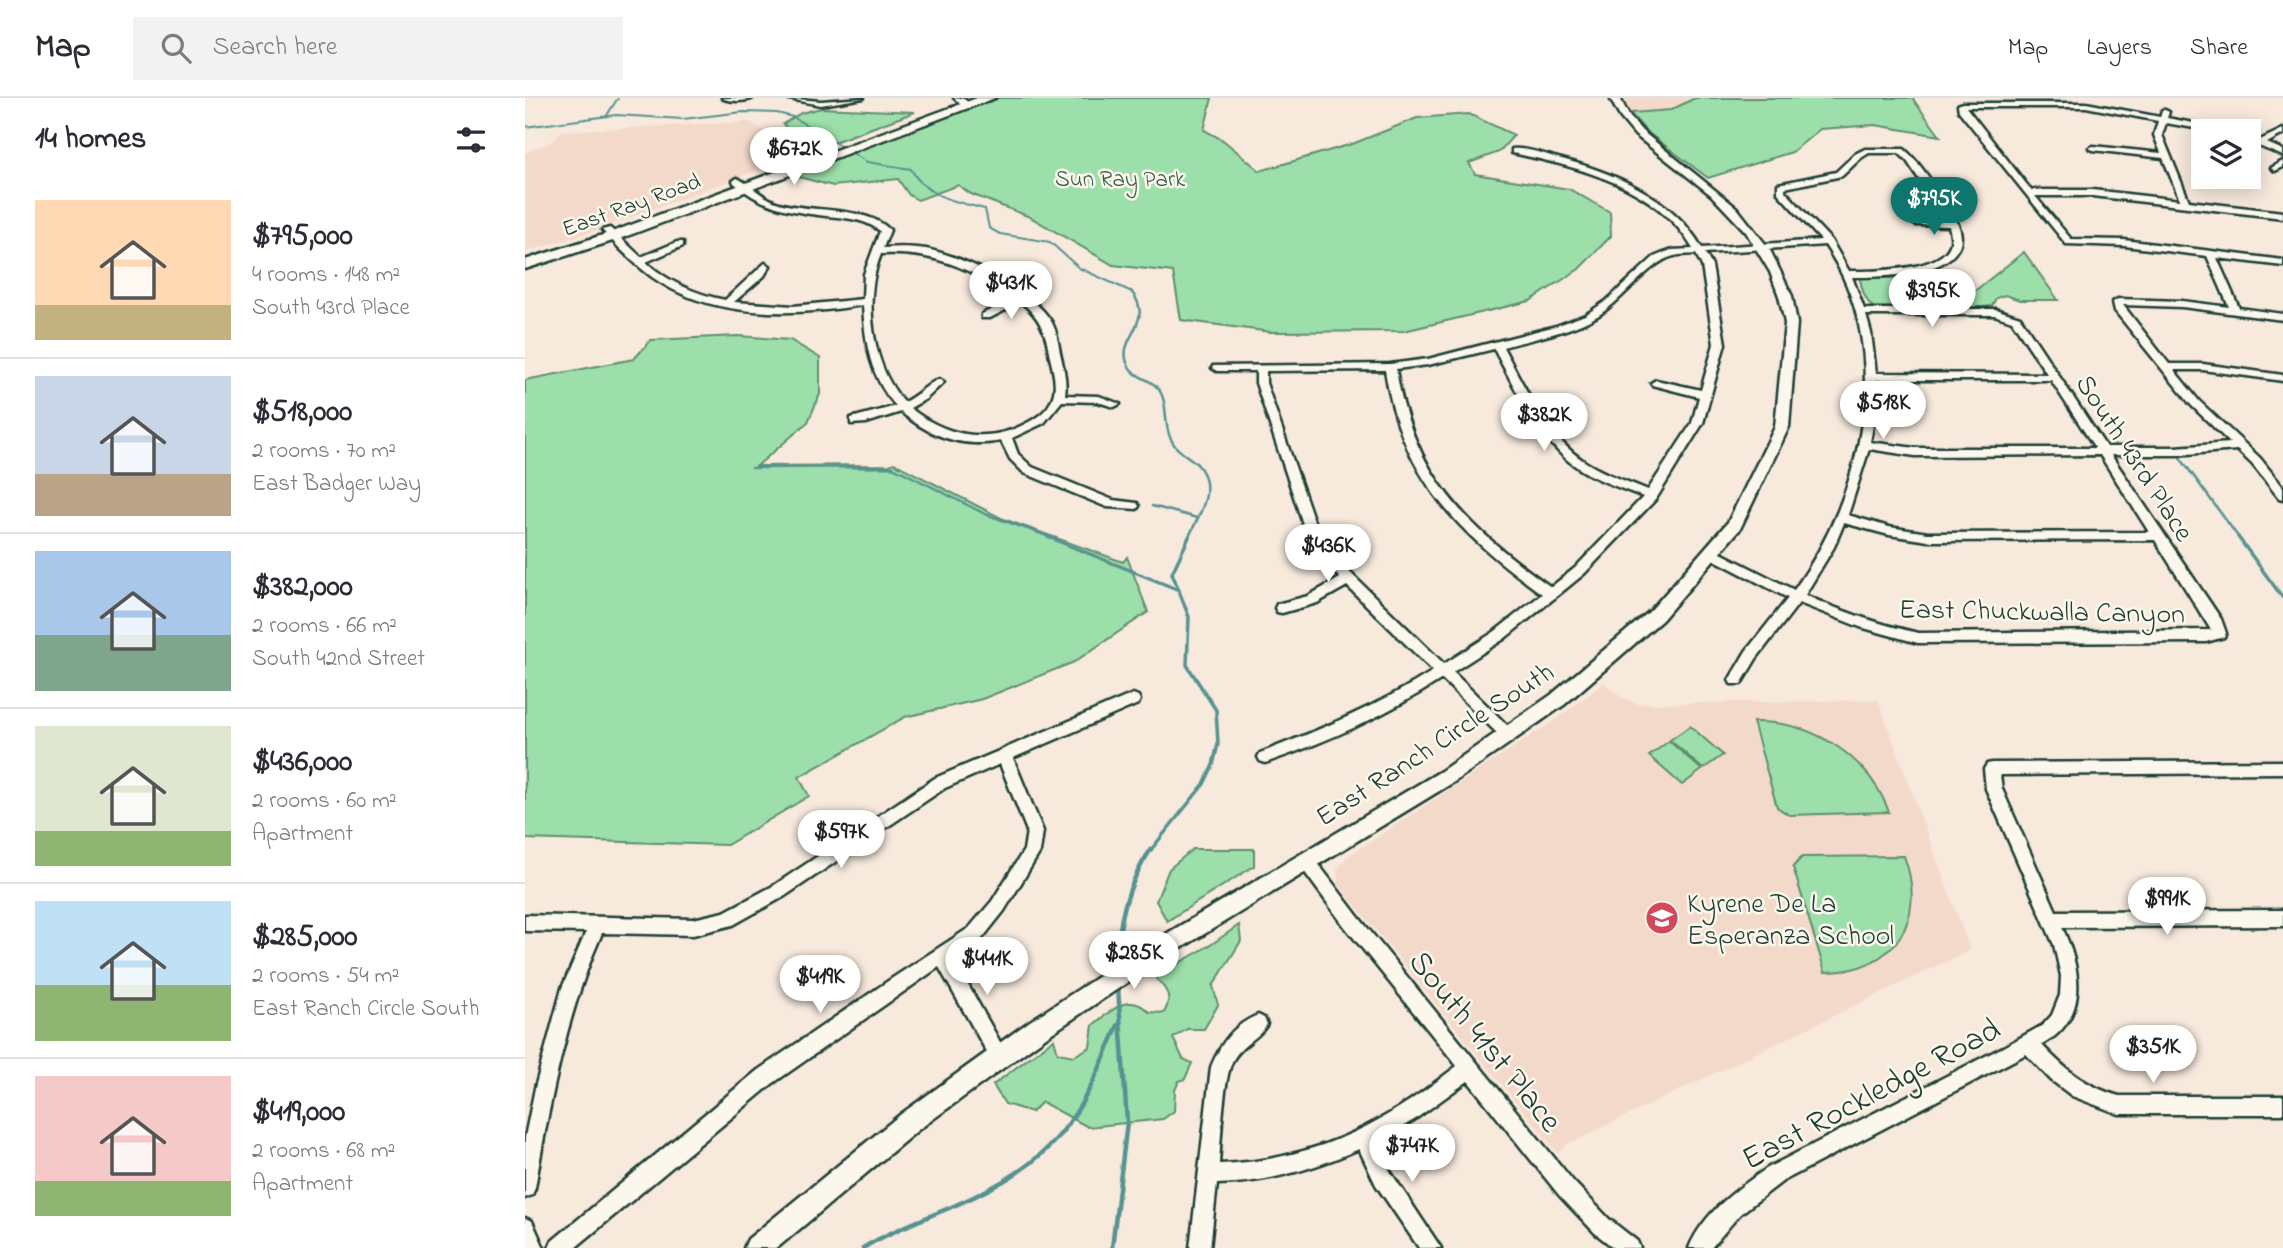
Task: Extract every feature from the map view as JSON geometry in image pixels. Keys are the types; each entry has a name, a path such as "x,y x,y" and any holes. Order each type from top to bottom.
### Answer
{"main road":[{"name":"East Ray Road","path":"525,265 962,100 989,98"},
{"name":"East Ray Road","path":"525,256 610,233"}],"street":[{"path":"726,98 749,98"},
{"path":"788,98 821,103 860,98"},
{"name":"East Ranch Circle South","path":"757,1248 900,1130 999,1057 1097,990 1147,957 1463,768 1509,736 1615,655 1673,600 1713,554 1761,480 1785,415 1794,346 1788,306 1781,279 1764,246 1730,205 1638,133 1622,115 1615,98"},
{"path":"2191,122 2164,115 2087,105 1962,105 1962,109 2028,193 2070,242 2124,243 2283,263"},
{"path":"2164,115 2158,135 2185,203"},
{"path":"2261,143 2283,131"},
{"path":"2261,143 2283,153"},
{"path":"2093,148 2166,156"},
{"path":"1265,757 1303,745 1355,722 1443,672 1552,594 1612,541 1652,496 1685,448 1707,395 1717,356 1719,315 1712,278 1699,250 1679,224 1622,182 1580,162 1515,151"},
{"path":"1736,680 1744,663 1797,595 1829,546 1842,518 1866,445 1872,376 1862,312 1847,274 1827,242 1781,191 1781,186 1839,174 1858,156 1868,151 1901,151 1910,159 1954,228 1950,251 1926,267 1895,273 1847,274"},
{"path":"739,185 757,199 790,210 871,219 885,230 870,268 868,301 877,362 884,381 902,405 935,430 952,438 974,440 1006,436 1028,428 1054,408 1061,386 1052,333 1039,312 1022,298 951,259 934,253 909,250 877,251"},
{"path":"2028,193 2092,193 2283,215"},
{"path":"1916,222 1954,228"},
{"path":"610,233 668,283 695,295 728,302 808,309 868,301"},
{"path":"1217,368 1390,367 1428,362 1583,320 1610,303 1663,256 1699,250 1827,242"},
{"path":"640,261 680,244"},
{"path":"2211,254 2235,310"},
{"path":"728,302 761,274 765,266"},
{"path":"986,316 1022,298"},
{"path":"2283,317 2159,302 2118,302 2119,309 2195,403 2241,446 2283,495"},
{"name":"South 43rd Place","path":"1862,312 2006,313 2016,319 2216,623 2218,633"},
{"path":"1497,345 1549,431 1567,454 1599,474 1652,496"},
{"path":"1390,367 1395,406 1419,459 1439,492 1478,537 1552,594"},
{"path":"2166,367 2203,367 2283,378"},
{"path":"1261,368 1261,383 1311,530 1325,556 1509,736"},
{"path":"1872,376 2054,377"},
{"path":"855,421 873,419 930,392 939,382"},
{"path":"1656,383 1707,395"},
{"path":"1059,398 1099,398 1114,404"},
{"path":"1006,436 1009,451 1018,463 1028,470 1111,504 1133,506"},
{"path":"1866,445 1915,452 2197,450 2241,446"},
{"path":"1842,518 1889,531 1928,537 2159,536"},
{"name":"East Chuckwalla Canyon","path":"1713,554 1878,631 1918,638 2206,637 2218,633"},
{"path":"1282,608 1312,600 1347,580"},
{"path":"525,923 692,927 727,919 779,891 940,783 1133,700"},
{"path":"559,1248 765,1077 975,934 998,906 1032,852 1035,831 1030,812 1004,755"},
{"path":"2028,1043 2049,1031 2059,1021 2069,995 2067,959 1994,789 1991,769 2283,767"},
{"name":"South 41st Place","path":"1307,862 1350,921 1577,1201 1630,1248"},
{"path":"2050,919 2283,918"},
{"path":"525,1188 568,992 581,957 597,926"},
{"path":"941,956 999,1057"},
{"path":"1200,1248 1220,1068 1231,1043 1258,1024"},
{"name":"East Rockledge Road","path":"1699,1248 1731,1208 1750,1191 1776,1174 2028,1043 2061,1079 2099,1101 2135,1105 2283,1105"},
{"path":"1208,1174 1278,1165 1363,1137 1408,1112 1470,1068"},
{"path":"1363,1137 1383,1178 1431,1248"},
{"path":"525,1228 534,1248"}],"shaded area":[{"path":"1624,98 1695,98 1671,110 1630,113"},
{"path":"750,122 765,132 764,154 774,164 591,232 525,252 525,153 553,141 562,131"},
{"name":"Kyrene De La Esperanza School","path":"1604,683 1622,698 1638,704 1878,700 1970,950 1568,1144 1558,1153 1339,885 1337,870 1347,857 1557,719"}],"green space":[{"name":"Sun Ray Park","path":"999,98 1212,98 1204,130 1223,140 1260,171 1355,143 1417,118 1469,114 1514,135 1499,152 1469,163 1475,174 1569,189 1610,212 1611,236 1579,269 1530,301 1404,331 1271,332 1181,320 1173,272 1113,265 1030,217 971,194 958,185 918,200 909,195 898,179 833,186 787,174"},
{"path":"1695,98 1912,98 1940,136 1875,125 1820,129 1792,152 1708,178 1646,131 1630,113 1671,110"},
{"path":"821,108 915,112 774,164 764,154 764,140 780,140 789,131 783,124 801,113"},
{"path":"2024,252 2058,300 2020,300 2005,295 1996,298 1992,306 1984,307 1876,309 1867,300 1860,279 1903,278 1929,272 1967,297"},
{"path":"738,336 790,340 820,358 820,394 808,422 757,466 894,463 1001,518 1123,562 1127,557 1148,612 1074,662 982,699 905,717 799,777 809,796 727,845 525,839 525,380 634,359 651,340"},
{"path":"1753,722 1796,727 1835,745 1867,774 1880,792 1889,812 1789,815 1777,807"},
{"path":"1690,726 1723,755 1703,769 1670,740"},
{"path":"1669,741 1702,770 1682,785 1649,756"},
{"path":"1193,849 1254,849 1254,866 1167,921 1156,901 1169,869"},
{"path":"1904,856 1910,879 1911,901 1908,921 1899,938 1887,952 1870,963 1849,970 1825,972 1793,867 1802,857"},
{"path":"1239,925 1241,941 1213,986 1218,1005 1204,1029 1187,1029 1173,1038 1183,1059 1192,1063 1185,1079 1179,1081 1175,1090 1174,1111 1163,1119 1088,1127 1042,1102 1032,1112 1005,1104 993,1085 1054,1039 1058,1053 1074,1056 1090,1047 1093,1025 1120,1005 1134,1003 1149,1012 1164,1013 1168,1002 1167,994 1155,977"}],"waterway":[{"path":"607,115 618,98"},
{"path":"525,127 616,115 683,119 743,112 777,113 793,117 867,162 911,169 933,192 953,201 985,209 989,228 1000,234 1050,242 1079,268 1131,292"},
{"path":"1131,292 1140,312 1125,355 1128,365 1157,387 1161,393 1173,443 1197,464 1206,482 1205,501 1188,538"},
{"path":"2176,452 2239,538"},
{"path":"752,468 893,467 985,514 1053,538"},
{"path":"1152,506 1197,518"},
{"path":"1048,537 1178,590"},
{"path":"1178,590 1172,573 1189,537"},
{"path":"2238,537 2283,598"},
{"path":"1150,851 1204,784 1213,765 1218,744 1216,710 1187,665 1189,617 1178,590"},
{"path":"1117,966 1119,934 1125,905 1135,877 1151,849"},
{"path":"1112,1248 1127,1122 1118,987"},
{"path":"863,1248 990,1188 1018,1172 1041,1154 1075,1114 1090,1089 1118,1025"}],"place":[{"name":"Kyrene De La Esperanza School","path":"1662,918"}]}
